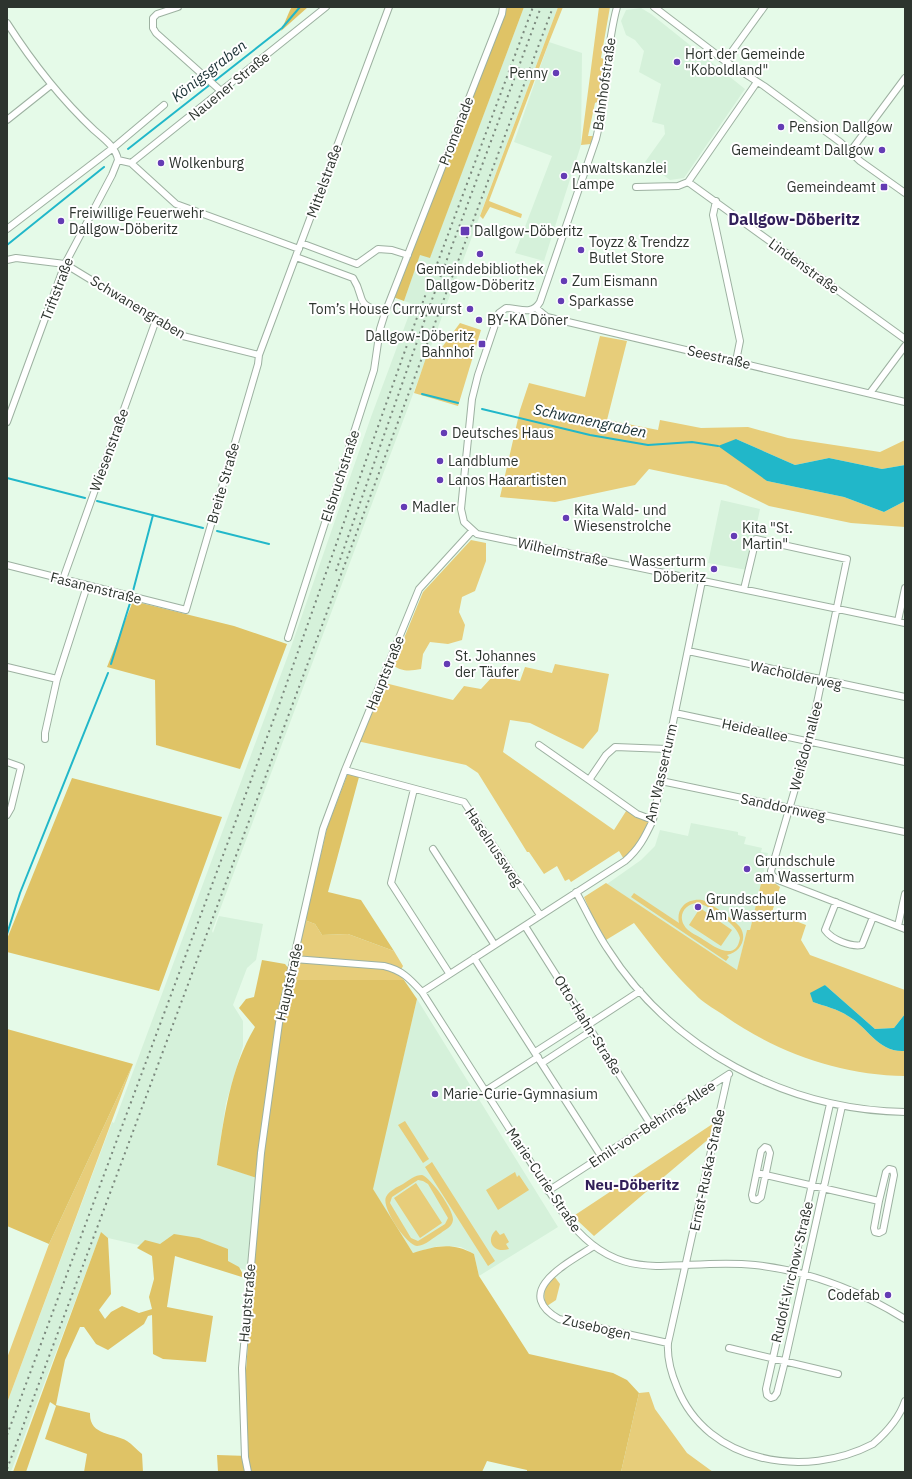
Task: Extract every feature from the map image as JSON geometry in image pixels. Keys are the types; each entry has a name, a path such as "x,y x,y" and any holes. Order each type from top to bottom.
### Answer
{"street":[{"path":"178,7 158,14 153,18 153,28 156,33 213,82 222,92"},
{"name":"Nauener Straße","path":"131,163 222,92 326,7"},
{"name":"Mittelstraße","path":"259,355 389,7"},
{"name":"Promenade","path":"385,313 502,14 503,7"},
{"name":"Bahnhofstraße","path":"536,308 596,139 602,118 610,40 617,7"},
{"path":"654,7 725,61 758,82 840,142 850,152 905,193"},
{"path":"725,61 764,7"},
{"path":"7,23 22,48 51,85 114,148 118,160 131,163 176,204 357,264 373,251 378,249 385,249 408,255"},
{"path":"850,152 905,78"},
{"path":"636,187 678,186 688,182 758,82"},
{"path":"7,120 51,85"},
{"path":"7,229 114,148 164,105"},
{"name":"Triftstraße","path":"7,422 65,264 118,160"},
{"name":"Lindenstraße","path":"688,182 905,339"},
{"path":"716,202 713,215 740,342 736,361"},
{"path":"296,257 353,278 360,299 368,308 385,313"},
{"path":"7,260 16,258 65,264"},
{"name":"Schwanengraben","path":"65,264 183,336 259,355"},
{"path":"472,531 464,522 461,509 472,399 478,375 499,313 506,308 528,311 536,308"},
{"name":"Seestraße","path":"536,308 547,316 905,402"},
{"name":"Elsbruchstraße","path":"288,638 374,370 380,329 385,313"},
{"name":"Wiesenstraße","path":"63,579 156,320"},
{"path":"870,393 905,346"},
{"name":"Breite Straße","path":"186,610 258,364 259,355"},
{"name":"Wilhelmstraße","path":"472,531 477,534 905,623"},
{"name":"Hauptstraße","path":"248,1472 242,1382 249,1271 272,1064 279,1023 323,829 345,770 419,589 472,531"},
{"name":"Weißdornallee","path":"744,589 756,539 847,559 809,741 772,866 772,875 778,880 836,902"},
{"name":"Fasanenstraße","path":"7,565 186,610"},
{"name":"Am Wasserturm","path":"422,992 449,973 625,861 643,842 653,820 702,581"},
{"path":"45,739 57,679 87,586"},
{"path":"898,622 905,588"},
{"name":"Wacholderweg","path":"688,651 905,698"},
{"path":"7,667 57,679"},
{"name":"Heideallee","path":"675,713 905,762"},
{"path":"539,746 628,808 653,820"},
{"path":"589,780 606,755 615,747 668,749"},
{"path":"7,762 21,767 11,808 7,815"},
{"name":"Haselnussweg","path":"345,770 460,800 466,805 540,915"},
{"name":"Sanddornweg","path":"661,781 905,832"},
{"path":"414,789 391,883 449,973"},
{"path":"433,849 494,944"},
{"path":"576,892 607,948 640,992 682,1032 732,1067 794,1093 830,1104 876,1111 905,1112"},
{"path":"898,926 905,894"},
{"path":"873,917 862,945 855,947 829,935 825,930 836,902 905,929"},
{"name":"Otto-Hahn-Straße","path":"525,926 651,1125"},
{"path":"474,958 601,1156"},
{"name":"Marie-Curie-Straße","path":"294,959 394,968 410,978 422,992 548,1190 577,1232 594,1246 621,1262 641,1266 735,1264 792,1272 849,1290 905,1319"},
{"path":"485,1091 537,1054 586,1023 640,992"},
{"path":"542,1063 592,1031"},
{"name":"Emil-von-Behring-Allee","path":"548,1190 728,1075 732,1067"},
{"name":"Ernst-Ruska-Straße","path":"728,1075 668,1343 670,1366 682,1401 697,1424 715,1441 740,1458"},
{"name":"Rudolf-Virchow-Straße","path":"830,1104 766,1389 767,1395 770,1398 774,1397 777,1393 785,1361 842,1106"},
{"path":"768,1148 770,1153 765,1175 760,1197 757,1200 752,1197 761,1151 768,1148"},
{"path":"889,1169 892,1170 894,1175 882,1230 879,1233 875,1232 874,1228 879,1201 886,1172 889,1169"},
{"name":"Rudolf-Virchow-Straße","path":"757,1174 879,1201"},
{"name":"Zusebogen","path":"594,1246 548,1278 542,1287 541,1294 545,1308 549,1313 559,1319 668,1343"},
{"name":"Rudolf-Virchow-Straße","path":"729,1348 838,1374"},
{"path":"830,1466 848,1460 865,1450 884,1435 896,1420 905,1401"}],"shaded area":[{"path":"292,7 308,7 281,31 290,10"},
{"path":"504,7 524,7 430,258 420,255 404,301 393,297 504,13"},
{"path":"524,7 558,7 212,931 213,933 219,916 263,924 256,960 247,968 233,1005 243,1021 243,1046 226,1103 217,1164 257,1178 247,1270 108,1238 101,1232 12,1469 10,1472 7,1472 7,1403 112,1122 114,1123 290,650 371,417 413,304 404,301 420,254 430,257"},
{"path":"558,7 563,7 489,201 522,214 521,218 490,207 483,219 480,216"},
{"path":"599,7 610,7 601,58 604,59 599,101 595,103 588,136 593,136 591,144 581,145"},
{"path":"641,8 651,14 745,89 684,178 670,180 645,162 665,134 664,125 652,122 661,84 639,72 644,51 635,40 626,35 621,21 626,10"},
{"path":"549,42 582,53 581,145 544,261 515,253 552,156 514,142"},
{"path":"460,323 481,330 458,406 414,393 428,352 437,354"},
{"path":"600,336 627,341 607,420 658,430 660,420 701,428 748,427 788,438 880,452 905,440 905,465 882,469 829,458 795,465 736,439 767,481 844,497 884,512 905,501 905,527 851,523 769,506 726,485 649,469 635,485 555,502 500,497 520,410 529,383 585,397"},
{"name":"Kita \"St. Martin\"","path":"721,500 760,509 747,570 708,563"},
{"path":"471,540 486,543 486,561 475,591 462,597 459,612 465,625 462,640 448,644 430,642 423,654 421,669 399,669 393,665 423,592"},
{"path":"133,601 234,626 287,644 240,769 156,745 155,680 107,667"},
{"path":"555,664 609,674 598,731 583,749 530,723 510,720 503,752 614,830 628,808 653,820 643,842 625,861 619,851 571,882 569,879 565,881 557,866 544,874 529,852 527,852 478,773 466,765 357,741 381,682 453,700 464,686 481,689 493,676 520,681 525,667 552,673"},
{"path":"348,773 359,777 328,892 361,900 394,951 348,934 322,935 315,924 307,921 306,918 327,828"},
{"path":"72,778 222,817 159,991 7,952 7,939"},
{"name":"Grundschule Am Wasserturm","path":"691,823 738,832 738,835 746,837 744,844 762,848 761,852 768,853 750,931 747,930 737,971 607,884 641,860 655,846 660,830 688,836"},
{"path":"763,875 780,887 772,912 806,925 801,940 810,955 905,990 905,1014 894,1028 875,1029 825,985 813,1002 844,1014 862,1026 880,1044 896,1051 905,1051 905,1076 880,1075 832,1066 786,1050 742,1028 698,997 656,951 634,923 606,940 593,918 584,897 606,883 737,970 747,930 750,930"},
{"path":"634,893 679,923 679,912 685,904 694,900 705,901 738,924 742,932 743,940 736,951 727,955 729,957 726,961 631,897","holes":["697,903 722,916 734,927 740,938 738,946 734,950 729,951 718,948 692,933 685,927 682,921 682,914 686,908 689,905"]},
{"path":"700,908 732,930 721,946 689,925"},
{"path":"306,918 307,921 315,924 322,935 348,934 394,951 403,966 399,974 404,980 298,980 293,974 295,965 300,962 302,943 300,942"},
{"path":"262,960 285,964 298,980 404,980 417,999 373,1189 413,1253 444,1246 466,1250 474,1254 479,1276 529,1354 613,1373 627,1380 639,1393 621,1472 527,1472 527,1470 487,1461 482,1472 218,1472 217,1455 248,1456 245,1384 260,1179 217,1165 229,1094 246,1043 255,1027 239,1008 246,999 254,997"},
{"name":"Marie-Curie-Gymnasium","path":"417,999 558,1227 479,1276 474,1254 461,1247 439,1246 413,1253 372,1189"},
{"path":"7,1029 133,1064 49,1244 7,1226"},
{"path":"133,1064 7,1403 7,1358 49,1244"},
{"path":"405,1121 429,1159 423,1163 398,1125"},
{"path":"714,1123 711,1137 594,1236 578,1221 575,1215"},
{"path":"432,1162 495,1261 488,1266 425,1167"},
{"path":"515,1172 517,1177 519,1175 529,1190 498,1210 486,1190"},
{"path":"422,1175 431,1182 446,1202 453,1220 447,1229 426,1243 417,1246 412,1244 401,1233 391,1217 385,1202 387,1195 391,1191 412,1178","holes":["418,1180 428,1184 448,1218 445,1224 418,1241 411,1238 390,1203 392,1197"]},
{"path":"416,1183 442,1223 420,1238 394,1198"},
{"path":"496,1230 500,1235 504,1233 509,1242 506,1244 509,1249 499,1250 493,1246 491,1238"},
{"path":"101,1232 108,1238 111,1294 99,1310 105,1319 111,1312 122,1306 139,1313 152,1309 149,1297 154,1279 152,1256 137,1248 145,1240 160,1244 174,1234 199,1238 228,1249 228,1261 239,1267 245,1278 175,1256 167,1307 213,1316 206,1362 163,1359 153,1354 152,1315 148,1316 144,1324 108,1350 96,1344 84,1327 80,1327 65,1360 56,1405 90,1413 91,1420 98,1430 103,1433 122,1438 129,1442 142,1454 143,1472 84,1472 87,1454 45,1439 56,1406 50,1402 26,1472 13,1472"},
{"path":"554,1276 560,1284 556,1300 547,1306 544,1293"},
{"path":"649,1392 655,1409 687,1453 713,1472 621,1472 639,1393"}],"water":[{"path":"736,439 795,465 829,458 882,469 905,465 905,501 884,512 844,497 767,481 718,446"},
{"path":"825,985 875,1029 894,1028 905,1014 905,1051 896,1051 880,1044 862,1026 844,1014 813,1002 810,993"}],"waterway":[{"name":"Königsgraben","path":"128,149 282,28 300,7"},
{"name":"Schwanengraben","path":"7,245 104,167"},
{"name":"Schwanengraben","path":"422,394 458,403"},
{"name":"Schwanengraben","path":"482,409 590,435 648,445 692,442 718,446"},
{"path":"7,478 85,498"},
{"path":"97,501 203,528"},
{"path":"133,591 153,515"},
{"path":"217,531 269,544"},
{"path":"111,664 130,603"},
{"path":"7,934 20,893 108,673"}],"railway":[{"path":"7,1435 279,705 412,331 533,7"},
{"path":"336,571 430,305 541,7"},
{"path":"7,1469 553,7"}],"place":[{"name":"Hort der Gemeinde \"Koboldland\"","path":"677,62"},
{"name":"Penny","path":"556,73"},
{"name":"Pension Dallgow","path":"781,127"},
{"name":"Gemeindeamt Dallgow","path":"882,150"},
{"name":"Wolkenburg","path":"161,163"},
{"name":"Anwaltskanzlei Lampe","path":"564,176"},
{"name":"Gemeindeamt","path":"884,187"},
{"name":"Freiwillige Feuerwehr Dallgow-Döberitz","path":"61,221"},
{"name":"Dallgow-Döberitz","path":"465,231"},
{"name":"Toyzz & Trendzz Butlet Store","path":"581,250"},
{"name":"Gemeindebibliothek Dallgow-Döberitz","path":"480,254"},
{"name":"Zum Eismann","path":"564,281"},
{"name":"Sparkasse","path":"561,301"},
{"name":"Tom’s House Currywurst","path":"470,309"},
{"name":"BY-KA Döner","path":"479,320"},
{"name":"Dallgow-Döberitz Bahnhof","path":"482,344"},
{"name":"Deutsches Haus","path":"444,433"},
{"name":"Landblume","path":"440,461"},
{"name":"Lanos Haarartisten","path":"440,480"},
{"name":"Madler","path":"404,507"},
{"name":"Kita Wald- und Wiesenstrolche","path":"566,518"},
{"name":"Kita \"St. Martin\"","path":"734,536"},
{"name":"Wasserturm Döberitz","path":"714,569"},
{"name":"St. Johannes der Täufer","path":"447,664"},
{"name":"Grundschule am Wasserturm","path":"747,869"},
{"name":"Grundschule Am Wasserturm","path":"698,907"},
{"name":"Marie-Curie-Gymnasium","path":"435,1094"},
{"name":"Codefab","path":"888,1295"}],"district":[{"name":"Dallgow-Döberitz","path":"794,219"},
{"name":"Neu-Döberitz","path":"632,1185"}]}
